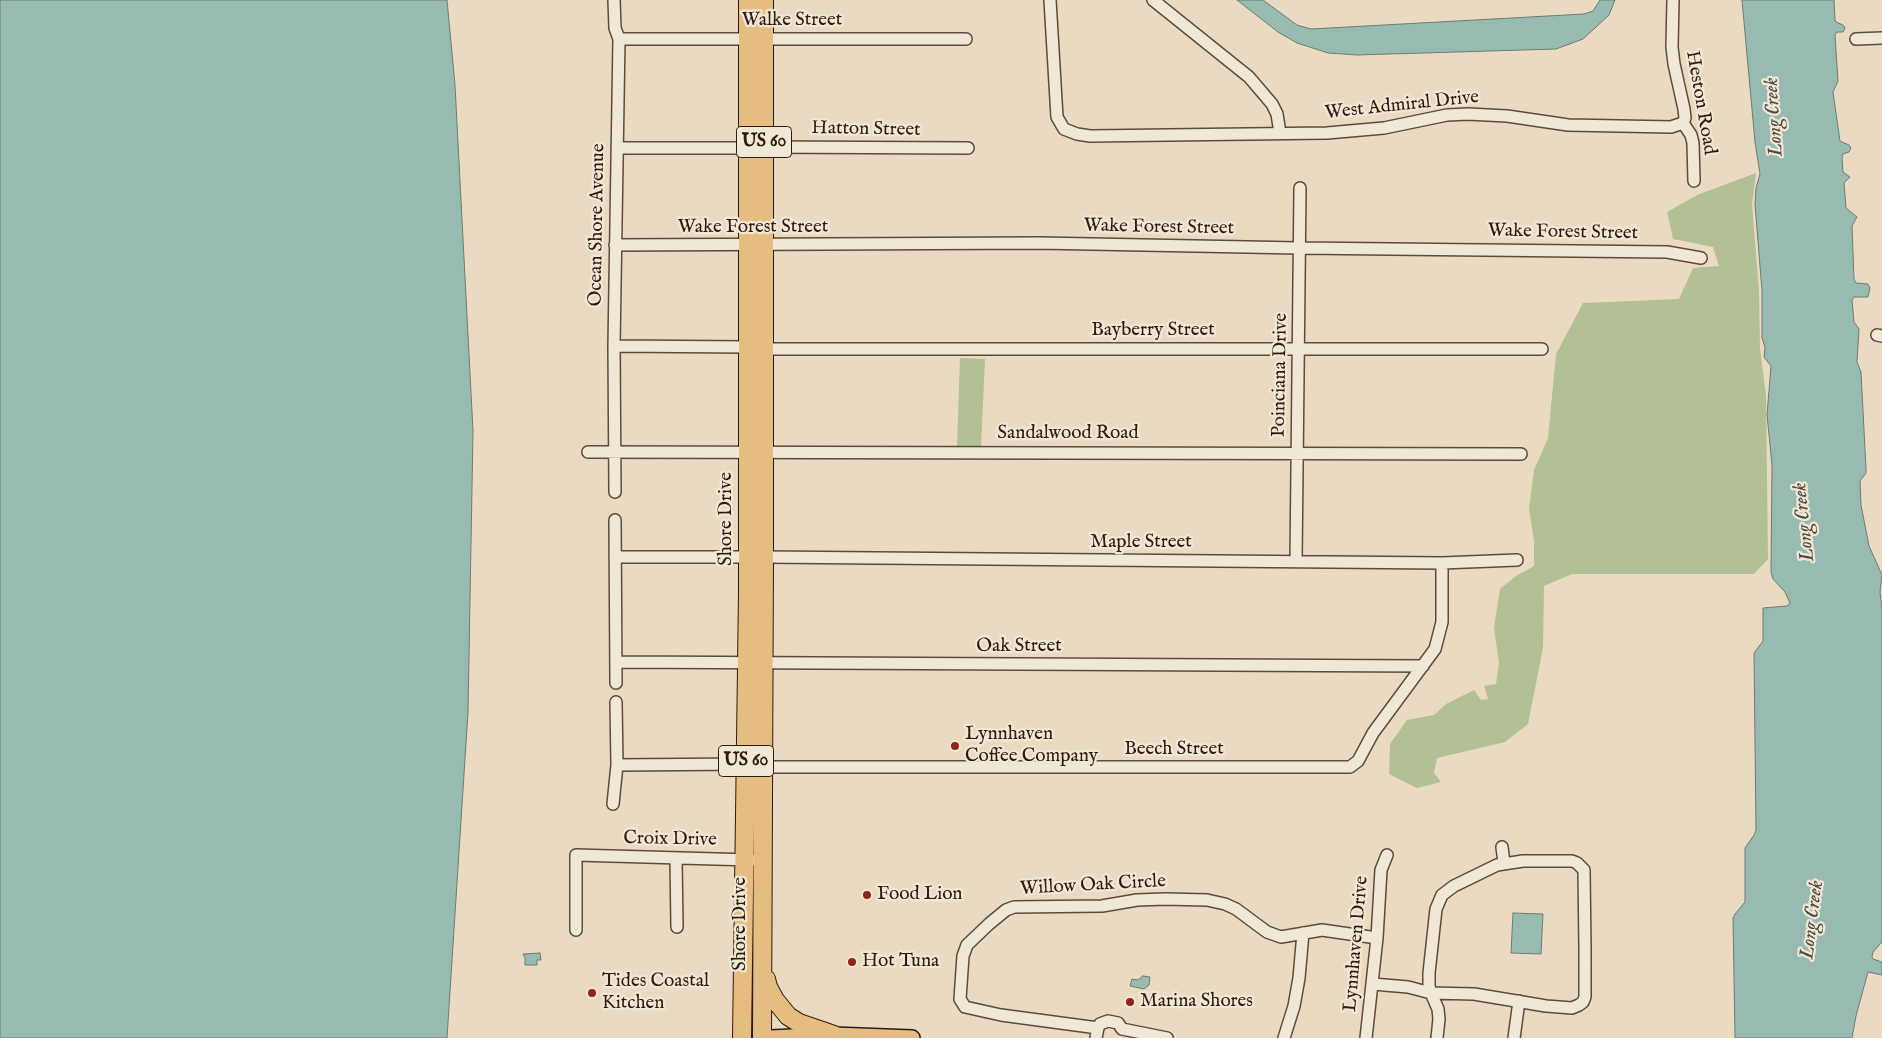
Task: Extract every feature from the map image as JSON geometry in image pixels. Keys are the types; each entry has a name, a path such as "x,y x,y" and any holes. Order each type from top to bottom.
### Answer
{"highway":[{"name":"Shore Drive","path":"748,0 757,39"},
{"name":"Shore Drive","path":"762,1038 763,860 755,765 756,147 757,39 764,0"},
{"name":"Shore Drive","path":"742,1038 744,860 755,765"},
{"path":"762,959 768,987 781,1008 799,1023 834,1035"}],"main road":[{"path":"771,1038 834,1035 912,1038"}],"street":[{"name":"Ocean Shore Avenue","path":"614,0 615,28 619,39 614,346 615,492"},
{"name":"West Admiral Drive","path":"1050,0 1057,117 1064,128 1076,134 1090,136 1367,130 1447,115 1468,114 1506,116 1568,125 1670,126 1683,123"},
{"path":"1153,0 1249,77 1272,104 1277,114 1280,133"},
{"name":"Heston Road","path":"1673,0 1672,48 1684,109 1685,118 1683,123 1691,135 1693,144 1694,182"},
{"path":"1856,39 1882,38"},
{"name":"Walke Street","path":"619,39 966,39"},
{"name":"Hatton Street","path":"617,148 968,148"},
{"name":"Poinciana Drive","path":"1296,561 1300,188"},
{"name":"Wake Forest Street","path":"615,245 756,246 1039,243 1667,252 1700,258"},
{"name":"Bayberry Street","path":"614,346 756,348 1542,349"},
{"path":"588,452 615,451"},
{"name":"Sandalwood Road","path":"615,451 1521,454"},
{"path":"615,520 616,683"},
{"name":"Maple Street","path":"615,556 1442,562 1517,560"},
{"path":"1423,666 1435,649 1441,629 1442,562"},
{"name":"Oak Street","path":"616,662 1423,666"},
{"name":"Beech Street","path":"617,765 1350,767 1355,764 1373,733 1423,666"},
{"path":"613,804 617,765 616,702"},
{"path":"1502,847 1504,863"},
{"name":"Lynnhaven Drive","path":"1366,1038 1377,938 1380,870 1387,855"},
{"name":"Croix Drive","path":"576,930 576,856 763,860"},
{"path":"676,858 677,927"},
{"path":"1373,984 1408,987 1431,993 1474,994 1572,1008 1580,1005 1585,997 1584,874 1581,867 1572,861 1504,863 1454,886 1442,895 1436,909 1429,973 1429,986 1431,993 1438,1009 1437,1038"},
{"name":"Willow Oak Circle","path":"1167,1038 1122,1033 1118,1023 1108,1021 1100,1024 1097,1033 965,1008 960,999 963,956 967,946 989,924 1006,910 1014,907 1099,906 1146,900 1214,901 1236,909 1275,935 1290,937 1322,930 1377,938"},
{"path":"1284,1038 1300,978 1303,933"},
{"path":"1514,1038 1519,1001"}],"green space":[{"path":"1756,173 1752,204 1759,291 1760,349 1766,395 1768,559 1754,574 1572,574 1544,586 1543,648 1528,724 1505,742 1437,758 1434,773 1441,782 1417,788 1389,774 1390,744 1407,720 1434,715 1446,704 1474,690 1481,700 1488,699 1484,686 1496,684 1499,663 1494,628 1500,589 1516,576 1534,566 1534,541 1529,509 1534,470 1548,438 1556,354 1583,303 1679,299 1693,268 1719,266 1713,247 1673,239 1667,212 1697,195"},
{"path":"960,358 985,359 981,447 957,446"}],"water":[{"path":"0,0 447,0 455,85 473,431 468,712 447,1038 0,1038"},
{"path":"1237,0 1263,0 1297,25 1311,29 1584,14 1593,11 1600,0 1615,0 1609,15 1583,39 1556,49 1357,55 1328,53 1297,43 1278,32"},
{"name":"Long Creek","path":"1742,0 1834,0 1835,20 1845,28 1843,32 1837,32 1835,35 1838,81 1833,92 1840,141 1851,148 1849,152 1843,154 1842,158 1843,172 1850,177 1844,183 1846,208 1857,217 1852,226 1854,279 1856,283 1868,284 1870,288 1868,297 1854,297 1852,300 1854,322 1859,329 1857,362 1861,372 1866,469 1866,473 1860,481 1861,505 1869,546 1882,575 1880,592 1882,608 1882,942 1873,952 1872,957 1882,962 1882,975 1868,972 1852,1038 1735,1038 1733,918 1745,902 1745,848 1756,830 1754,653 1763,641 1763,608 1787,606 1790,603 1785,592 1773,579 1771,572 1772,465 1767,415 1771,366 1764,357 1765,347 1762,338 1762,291 1755,204 1756,188 1760,174 1755,142"},
{"path":"1513,913 1543,914 1541,954 1511,953"},
{"path":"540,953 541,960 537,960 537,965 525,965 523,954"},
{"path":"1143,976 1150,977 1149,985 1144,989 1130,986 1132,979 1138,980"}],"place":[{"name":"Lynnhaven Coffee Company","path":"955,746"},
{"name":"Food Lion","path":"867,895"},
{"name":"Hot Tuna","path":"852,962"},
{"name":"Tides Coastal Kitchen","path":"592,993"},
{"name":"Marina Shores","path":"1130,1002"}]}
